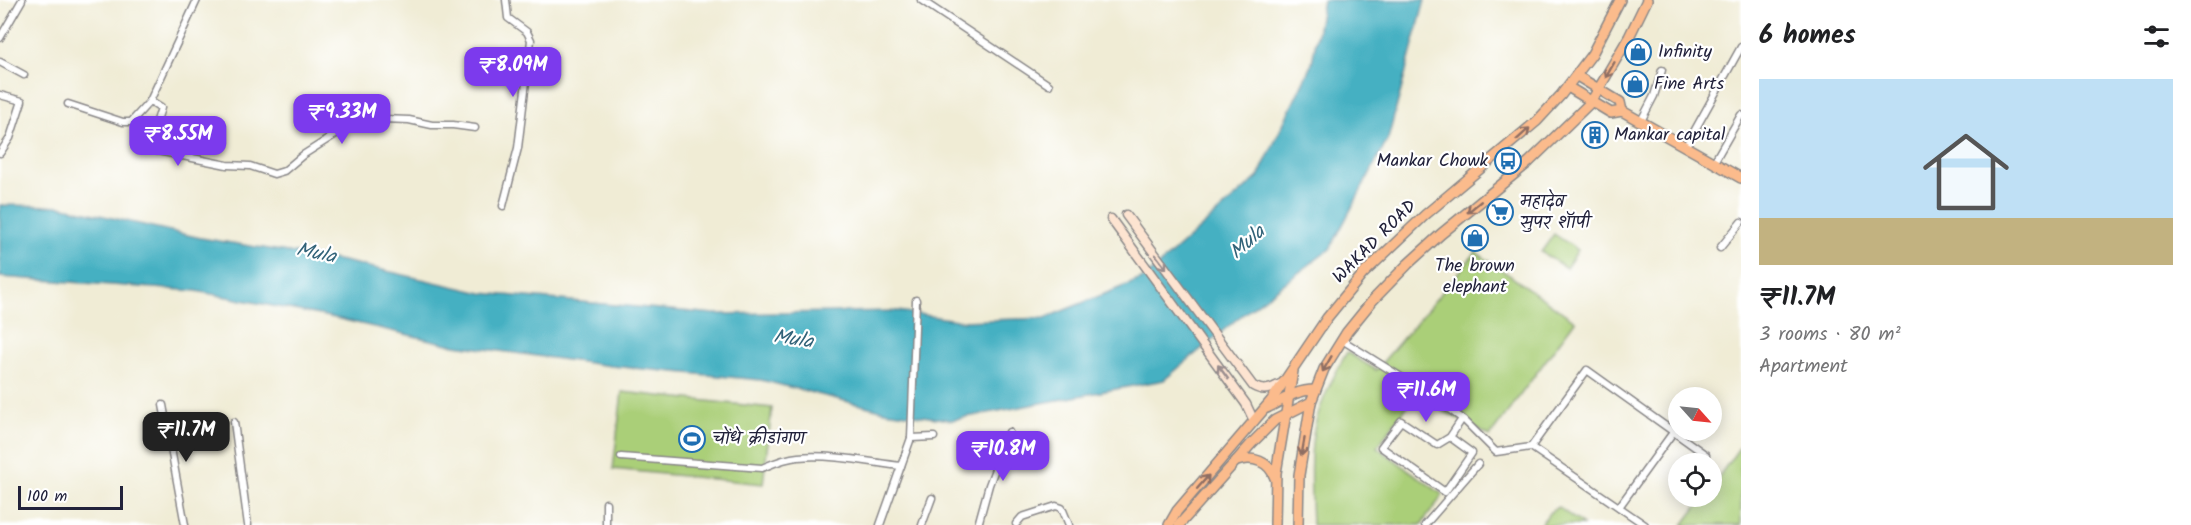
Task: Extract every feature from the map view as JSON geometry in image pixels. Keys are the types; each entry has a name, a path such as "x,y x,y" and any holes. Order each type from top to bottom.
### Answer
{"main road":[{"name":"WAKAD ROAD","path":"1177,525 1177,512 1264,409 1327,318 1363,274 1425,215 1537,122 1578,76 1620,0"},
{"path":"1298,525 1299,475 1311,402 1324,369 1342,340 1373,300 1408,264 1542,151 1591,102 1629,37 1647,0"},
{"path":"1578,76 1620,102 1622,111"},
{"path":"1568,87 1611,113 1622,111 1741,178"},
{"path":"1126,215 1253,386 1260,390 1269,389 1284,382"},
{"path":"1111,219 1246,404 1254,421"},
{"path":"1275,525 1276,480 1293,369"},
{"path":"1264,409 1303,390 1314,390"},
{"name":"WAKAD ROAD","path":"1177,525 1275,420 1311,402"},
{"path":"1237,461 1249,459 1261,462 1269,467 1276,480"}],"street":[{"path":"0,38 22,0"},
{"path":"68,104 123,122 132,122 150,101 197,0"},
{"path":"503,206 519,148 531,40 526,32 508,18 506,0"},
{"path":"921,0 1048,85"},
{"path":"1686,146 1741,47"},
{"path":"0,62 24,75"},
{"path":"1641,122 1654,96 1662,70"},
{"path":"0,95 22,101 10,138 0,153"},
{"path":"150,101 161,108 148,149 227,165 250,166 274,174 284,171 355,122 375,117 475,128"},
{"path":"1714,162 1741,115"},
{"path":"1720,248 1741,222"},
{"path":"880,525 911,438 916,300"},
{"path":"1342,340 1427,393 1462,419 1496,452 1531,447 1644,525"},
{"path":"1531,447 1587,370 1668,427"},
{"path":"163,405 185,525"},
{"path":"1450,437 1472,453 1445,492 1381,447 1401,421 1437,445 1450,437 1462,419"},
{"path":"234,422 248,525"},
{"path":"978,525 989,485 1009,432"},
{"path":"911,438 934,436"},
{"path":"1619,507 1668,439"},
{"path":"1687,441 1703,453"},
{"path":"621,457 762,468 779,460 798,457 837,458 901,466"},
{"path":"1425,525 1478,464"},
{"path":"922,525 932,498"},
{"path":"606,503 606,525"},
{"path":"1018,525 1022,517 1056,506 1062,508 1069,525"}],"green space":[{"path":"1554,234 1578,250 1566,268 1541,252"},
{"path":"1476,252 1575,321 1490,436 1415,396 1377,447 1443,495 1421,525 1312,525 1313,432 1325,394 1347,352 1376,370"},
{"name":"चोंधे क्रीडांगण","path":"622,392 772,408 763,484 613,469"},
{"path":"1741,445 1741,525 1683,525 1696,507 1722,507 1722,472"},
{"path":"1558,507 1583,525 1540,525 1550,512"}],"water":[{"name":"Mula","path":"1323,0 1425,0 1388,139 1330,249 1237,319 1164,380 951,420 885,411 761,380 611,366 448,344 335,318 196,291 0,277 0,205 60,206 201,238 343,261 482,293 715,314 898,311 963,321 1045,318 1144,278 1258,177 1312,63"}],"place":[{"name":"Infinity","path":"1638,52"},
{"name":"Fine Arts","path":"1635,84"},
{"name":"Mankar capital","path":"1595,135"},
{"name":"Mankar Chowk","path":"1508,161"},
{"name":"महादेव सुपर शॅापी","path":"1500,212"},
{"name":"The brown elephant","path":"1475,238"},
{"name":"चोंधे क्रीडांगण","path":"692,439"}]}
